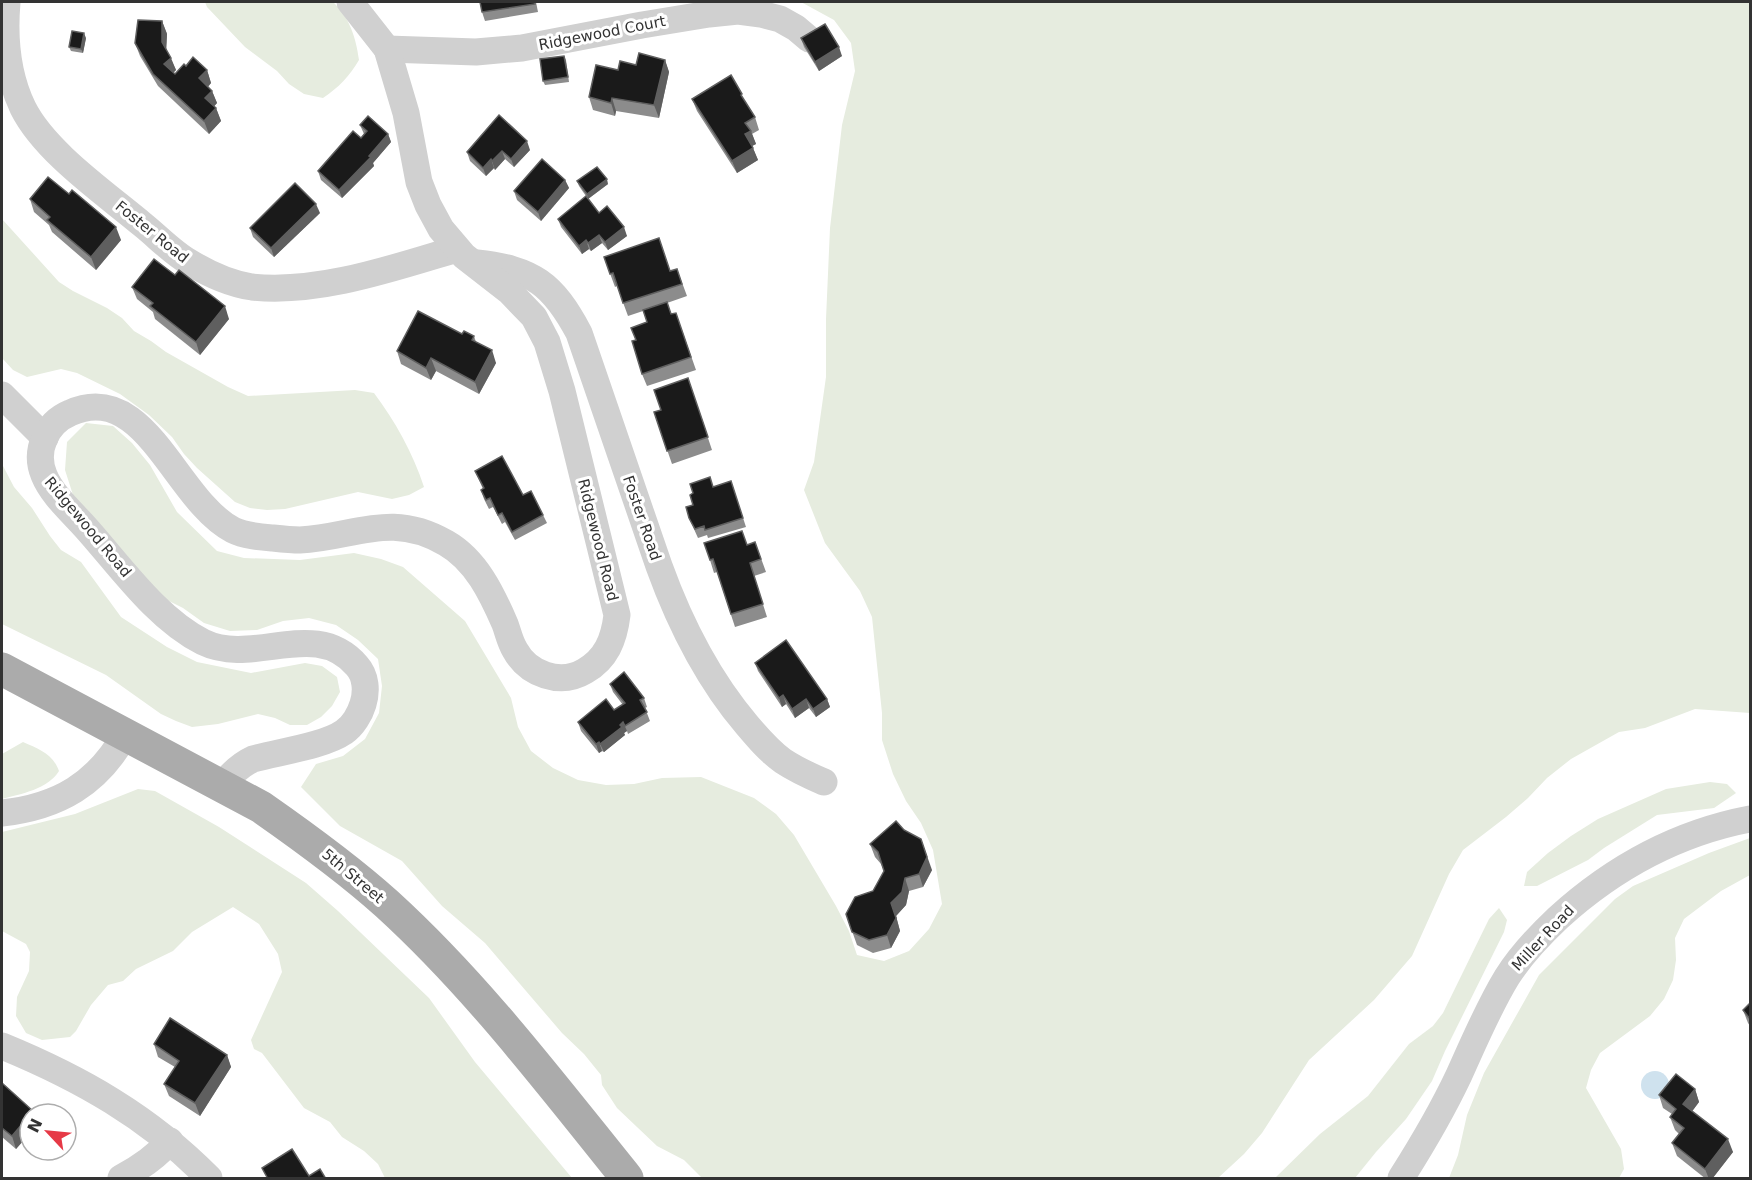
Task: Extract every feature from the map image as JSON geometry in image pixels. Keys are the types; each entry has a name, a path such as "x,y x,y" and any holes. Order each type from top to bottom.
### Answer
{"main road":[{"name":"5th Street","path":"2,669 126,733 261,807 328,854 380,897 421,937 509,1033 627,1179"}],"street":[{"name":"Foster Road","path":"7,2 6,42 12,78 24,109 45,140 84,176 188,262 231,281 250,286 275,288 316,285 393,268 465,256 506,266 535,279 555,295 568,312 579,333 672,603 708,673 730,706 763,745 782,760 824,782"},
{"name":"Ridgewood Road","path":"222,785 233,772 253,759 319,742 345,732 357,718 364,702 365,686 362,672 350,658 336,648 303,643 250,650 228,650 188,634 172,622 145,595 50,486 43,474 40,461 45,438 50,427 70,412 98,406 113,408 135,421 199,503 216,519 236,532 257,537 300,540 375,528 402,527 427,534 448,544 477,572 504,623 515,650 527,665 542,674 558,678 578,675 593,666 607,651 615,634 617,615 562,391 547,342 534,317 509,291 465,256 441,229 418,182 406,113 387,49 350,2"},
{"name":"Ridgewood Court","path":"387,49 476,52 522,48 642,24 738,11 780,19 809,39"},
{"path":"2,395 45,438"},
{"path":"2,813 43,806 79,787 107,761 126,733"},
{"name":"Miller Road","path":"1401,1179 1435,1122 1504,983 1548,927 1596,886 1650,852 1679,839 1750,819"},
{"path":"2,1046 87,1084 170,1141 209,1179"},
{"path":"121,1179 157,1156 170,1141"}],"shaded area":[{"path":"205,2 333,2 344,15 351,29 359,60 343,81 323,98 304,94 245,47 207,7"},
{"path":"801,2 1750,2 1750,713 1695,709 1645,728 1619,732 1571,759 1547,778 1506,817 1463,850 1449,874 1412,956 1374,1000 1309,1060 1262,1133 1244,1154 1218,1178 702,1178 684,1160 657,1146 617,1108 602,1085 601,1075 584,1054 562,1033 485,943 442,906 402,861 340,826 301,787 316,764 343,756 365,739 379,713 382,686 378,659 358,640 336,625 309,618 283,621 257,630 230,631 204,623 183,608 159,596 73,495 65,470 67,442 86,423 113,426 132,443 150,465 177,512 217,551 244,558 300,560 354,553 403,567 465,621 511,698 518,727 531,751 553,768 578,780 606,785 634,784 662,778 701,777 754,798 776,814 794,835 836,906 849,931 857,955 884,961 909,951 929,929 942,904 933,850 921,823 906,801 893,774 882,740 882,713 872,617 860,591 825,543 804,490 814,462 826,377 830,228 842,125 855,71 851,43 834,20"},
{"path":"2,219 59,282 107,308 122,318 134,331 166,352 228,387 248,396 355,390 374,393 403,438 424,487 409,495 392,499 358,492 285,509 250,508 235,502 197,468 172,437 149,415 120,394 77,373 61,369 27,377 13,370 2,358"},
{"path":"2,464 14,487 32,508 50,536 61,550 81,562 121,617 167,647 197,662 251,673 305,663 322,666 337,677 340,692 332,706 321,717 307,725 290,725 258,714 218,724 192,727 161,714 106,675 2,624"},
{"path":"23,742 49,756 59,771 41,786 2,799 2,754"},
{"path":"1710,782 1727,784 1736,793 1714,808 1657,815 1588,860 1537,886 1524,886 1527,872 1548,853 1598,819 1666,789"},
{"path":"138,789 155,791 219,827 306,883 338,911 429,998 475,1062 572,1178 385,1178 378,1164 364,1151 342,1137 330,1122 304,1108 262,1053 254,1049 251,1040 282,972 278,954 259,924 233,907 192,932 173,951 136,969 123,981 108,985 91,1005 70,1037 42,1040 26,1033 16,1016 17,997 29,971 30,952 26,944 2,931 2,832 75,814"},
{"path":"1750,838 1750,875 1721,891 1684,919 1675,938 1676,960 1673,980 1664,999 1650,1016 1600,1053 1591,1070 1586,1088 1621,1149 1624,1169 1619,1178 1449,1178 1458,1155 1467,1115 1484,1073 1539,975 1615,899 1633,886"},
{"path":"1499,908 1507,920 1504,932 1432,1081 1406,1119 1355,1178 1275,1178 1320,1134 1368,1096 1409,1044 1433,1026 1443,1013 1489,919"}],"water":[{"path":"1655,1071 1665,1075 1669,1085 1665,1095 1655,1099 1645,1095 1641,1085 1645,1075"}],"building":[{"path":"480,2 534,2 535,4 482,12"},
{"path":"138,20 162,21 162,42 171,58 164,64 175,74 193,57 207,70 199,78 212,91 205,98 216,108 204,121 153,74 135,43"},
{"path":"825,24 839,47 815,62 801,38"},
{"path":"72,31 84,33 81,49 69,47"},
{"path":"639,53 665,60 654,105 612,98 611,103 589,97 596,65 618,70 620,61 636,65"},
{"path":"564,56 568,77 543,81 540,59"},
{"path":"731,75 755,117 745,123 751,131 745,134 753,148 732,161 692,99"},
{"path":"499,115 527,141 511,159 502,151 483,168 467,152"},
{"path":"368,116 388,134 369,156 371,157 339,190 318,171 353,131 361,138 367,131 360,125"},
{"path":"542,159 565,180 538,212 514,191"},
{"path":"597,167 607,179 587,194 577,181"},
{"path":"48,177 69,194 72,190 116,227 91,257 47,220 50,217 30,199"},
{"path":"295,183 316,204 271,248 250,228"},
{"path":"586,196 599,213 607,206 624,227 605,242 599,235 588,243 586,240 579,246 558,219"},
{"path":"659,238 670,271 677,269 682,284 623,303 613,273 610,274 604,257"},
{"path":"154,259 175,275 179,270 225,306 196,342 150,306 153,303 132,287"},
{"path":"667,302 671,314 676,313 691,357 642,374 632,341 636,340 631,328 647,322 643,310"},
{"path":"418,311 462,334 464,331 474,336 472,340 492,350 475,382 431,358 426,368 397,351"},
{"path":"688,378 708,437 667,451 654,412 661,410 654,390"},
{"path":"502,456 523,495 531,491 543,515 512,532 502,513 498,515 490,498 486,500 481,490 484,488 475,471"},
{"path":"710,477 713,487 731,481 743,518 705,530 704,526 695,529 686,507 693,505 690,484"},
{"path":"742,531 747,545 755,542 761,559 750,563 763,604 731,614 713,559 710,560 704,543"},
{"path":"786,640 827,699 813,709 806,699 792,709 783,695 779,698 755,663"},
{"path":"624,672 644,698 640,700 647,712 625,726 623,722 620,725 622,727 600,744 599,742 596,744 578,722 606,699 614,710 625,703 610,684"},
{"path":"896,821 904,830 921,839 927,857 919,874 905,878 902,892 891,903 896,918 887,935 869,940 852,932 846,914 855,897 873,891 884,871 878,852 870,844"},
{"path":"1750,1003 1750,1019 1743,1010"},
{"path":"170,1018 227,1055 195,1103 164,1084 179,1061 154,1044"},
{"path":"1676,1074 1695,1089 1683,1104 1728,1139 1705,1169 1672,1143 1684,1128 1670,1117 1676,1109 1659,1095"},
{"path":"2,1083 23,1102 18,1102 18,1129 12,1136 2,1128"},
{"path":"292,1149 309,1176 320,1169 326,1179 268,1179 262,1168"}]}
